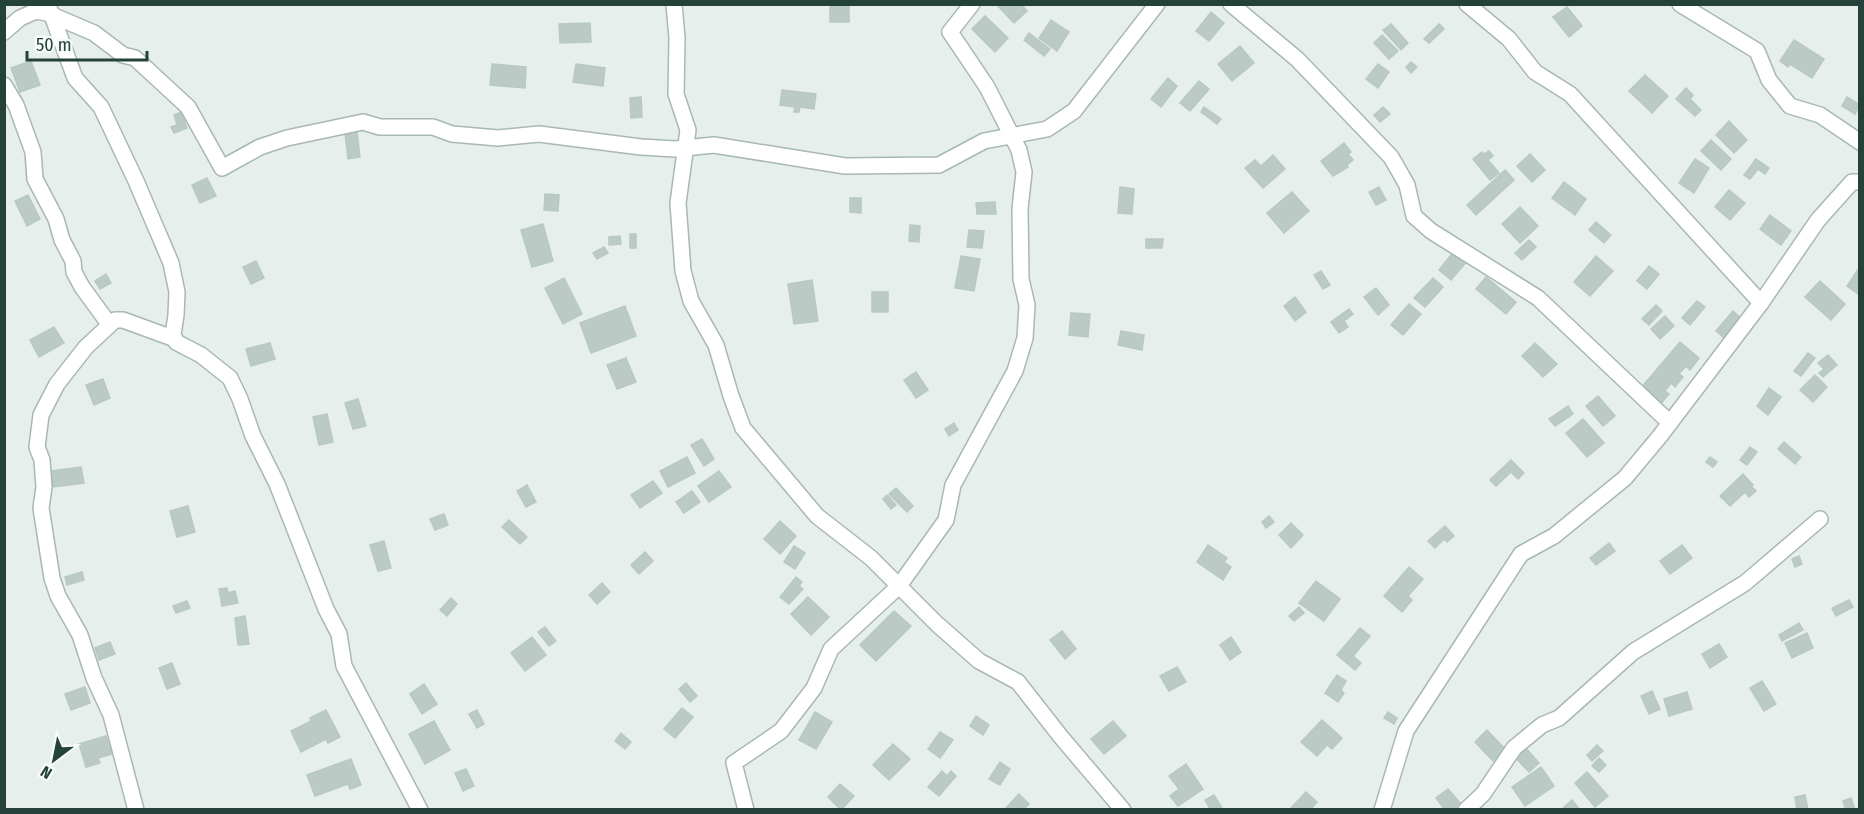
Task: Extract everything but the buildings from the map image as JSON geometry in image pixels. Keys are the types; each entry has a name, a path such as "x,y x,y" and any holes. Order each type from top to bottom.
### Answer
{"street":[{"path":"4,32 36,4"},
{"path":"674,4 677,38 676,94 688,130 678,203 683,271 691,301 716,345 730,396 743,428 817,516 871,558 937,624 980,661 1018,682 1123,810"},
{"path":"746,810 734,763 781,731 814,688 831,649 899,586 946,520 953,485 1015,371 1025,338 1027,305 1021,279 1020,209 1024,172 1019,150 987,87 950,32 972,4"},
{"path":"20,18 36,11 50,10 93,33 123,55 135,58 188,107 222,168 260,147 287,138 363,122 380,127 433,127 452,134 498,138 539,134 641,147 685,148 714,144 845,166 939,165 984,141 1047,129 1074,111 1157,4"},
{"path":"1231,4 1297,59 1391,157 1407,186 1414,216 1431,231 1538,298 1670,423"},
{"path":"1467,4 1509,39 1535,72 1570,94 1761,303"},
{"path":"1680,4 1757,51 1769,80 1790,106 1820,115 1860,142"},
{"path":"50,10 75,78 102,107 171,263 177,292 172,335 176,342 201,355 230,378 253,436 277,484 326,609 339,634 344,666 420,810"},
{"path":"4,85 16,105 33,152 35,179 56,219 62,240 73,261 74,272 82,287 110,324"},
{"path":"1382,810 1406,730 1521,554 1554,536 1625,478 1761,303 1818,220 1852,182 1860,182"},
{"path":"136,810 111,715 94,678 80,635 58,596 52,578 40,508 44,487 42,460 37,447 41,415 57,384 86,347 114,320 123,320 175,339"},
{"path":"1466,810 1483,794 1514,748 1542,725 1558,718 1633,652 1745,583 1820,519"}]}
